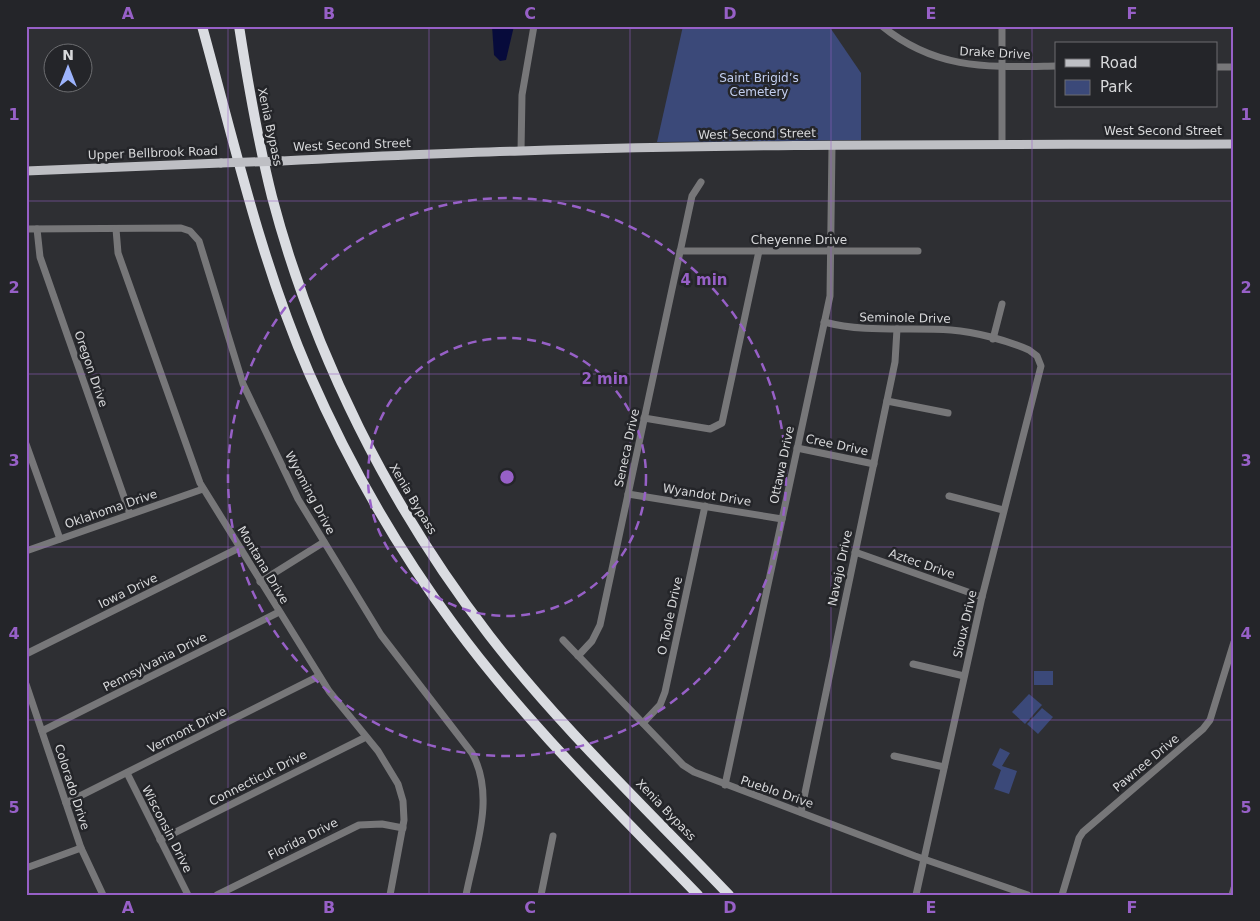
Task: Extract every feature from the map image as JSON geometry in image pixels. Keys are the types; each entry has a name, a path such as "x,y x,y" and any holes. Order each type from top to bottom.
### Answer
{"highway":[{"path":"202,26 277,291 322,402 370,496 430,592 480,659 528,716 698,895"},
{"name":"Xenia Bypass","path":"239,26 255,125 272,196 298,281 346,401 390,485 434,557 503,652 569,727 729,895"}],"main road":[{"name":"West Second Street","path":"282,161 522,150 1002,143 1234,144"},
{"name":"Upper Bellbrook Road","path":"26,171 282,161"}],"street":[{"path":"522,150 522,94 534,26"},
{"name":"Drake Drive","path":"882,26 906,44 945,60 966,65 1002,67 1055,66"},
{"path":"1002,26 1002,143"},
{"path":"1218,67 1234,67"},
{"name":"Ottawa Drive","path":"725,785 831,290 832,146"},
{"name":"Seneca Drive","path":"578,656 592,641 600,625 692,196 701,182"},
{"name":"Wyoming Drive","path":"26,230 181,228 196,236 245,389 298,499 380,635 472,752 478,763 484,787 484,807 466,895"},
{"name":"Oregon Drive","path":"37,229 40,257 130,514"},
{"name":"Montana Drive","path":"116,229 118,252 203,488 319,676 390,769 398,784 403,801 403,828 390,895"},
{"name":"Cheyenne Drive","path":"680,251 918,251"},
{"path":"644,418 710,429 722,423 759,252"},
{"path":"993,339 1002,304"},
{"name":"Seminole Drive","path":"824,322 862,329 953,330 1029,350 1039,360"},
{"name":"Navajo Drive","path":"801,812 895,362 897,329"},
{"name":"Sioux Drive","path":"916,895 982,596 1041,370 1039,360"},
{"path":"887,401 948,414"},
{"path":"26,444 60,539"},
{"name":"Cree Drive","path":"797,448 874,464"},
{"name":"Oklahoma Drive","path":"26,551 203,488"},
{"name":"Wyandot Drive","path":"628,494 782,519"},
{"path":"949,496 1004,510"},
{"name":"O Toole Drive","path":"643,722 660,705 665,692 705,506"},
{"path":"260,582 324,542"},
{"name":"Iowa Drive","path":"26,654 240,548"},
{"name":"Aztec Drive","path":"855,552 982,596"},
{"name":"Pennsylvania Drive","path":"42,731 278,612"},
{"name":"Pueblo Drive","path":"563,640 683,765 702,777 924,859 1028,895"},
{"name":"Pawnee Drive","path":"1062,895 1079,838 1084,832 1203,729 1210,720 1234,642"},
{"path":"913,664 964,676"},
{"name":"Vermont Drive","path":"66,803 319,676"},
{"name":"Colorado Drive","path":"26,684 81,848 103,895"},
{"name":"Connecticut Drive","path":"160,840 366,737"},
{"path":"894,756 944,767"},
{"name":"Wisconsin Drive","path":"127,773 188,895"},
{"name":"Florida Drive","path":"217,895 359,825 382,824 403,828"},
{"path":"542,895 553,836"},
{"path":"26,868 81,848"},
{"path":"1232,895 1234,888"}],"green space":[{"name":"Saint Brigid’s Cemetery","path":"683,26 829,26 861,73 861,140 657,142"},
{"path":"1034,671 1053,671 1053,685 1034,685"},
{"path":"1029,694 1042,705 1025,724 1012,712"},
{"path":"1042,708 1053,717 1038,734 1027,724"},
{"path":"1000,748 1010,753 1002,766 1017,771 1009,794 994,789 1001,770 992,765"}],"shaded area":[{"path":"492,26 514,26 506,60 500,61 494,55"}]}
